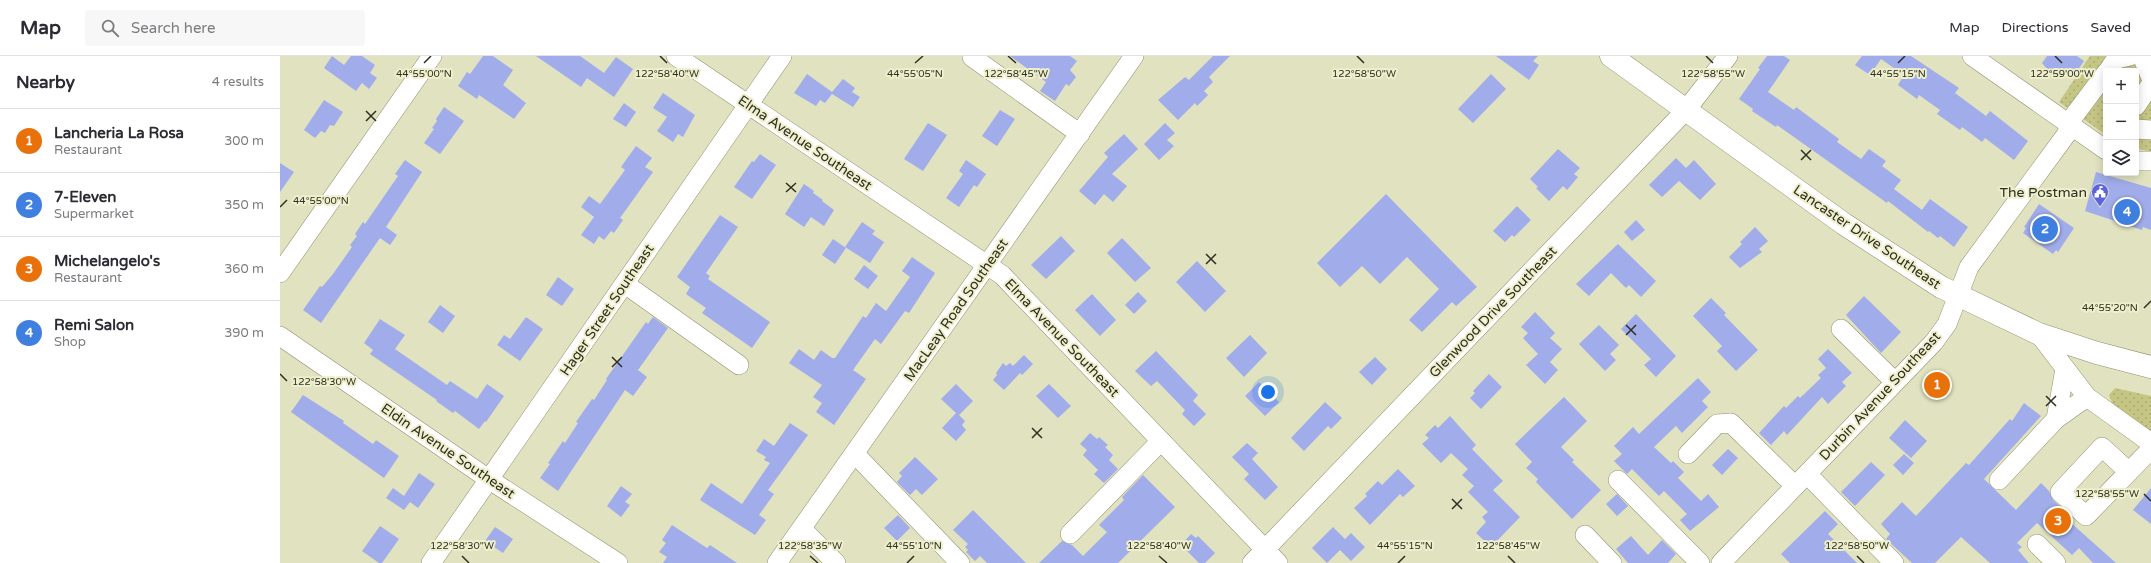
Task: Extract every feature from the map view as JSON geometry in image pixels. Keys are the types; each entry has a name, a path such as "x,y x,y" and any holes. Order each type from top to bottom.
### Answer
{"main road":[{"name":"Lancaster Drive Southeast","path":"1611,56 1844,224 1897,260 1957,296 2039,334 2097,353 2151,366"}],"street":[{"path":"280,273 432,56"},
{"name":"Elma Avenue Southeast","path":"676,56 1002,275 1278,563"},
{"name":"Hager Street Southeast","path":"432,563 782,56"},
{"name":"MacLeay Road Southeast","path":"777,563 1134,56"},
{"name":"Glenwood Drive Southeast","path":"1252,563 1686,110 1728,56"},
{"path":"1972,56 2069,126 2103,148"},
{"name":"Durbin Avenue Southeast","path":"2110,68 2116,60 2130,56"},
{"path":"2142,56 2151,78"},
{"path":"972,57 1080,134"},
{"name":"Durbin Avenue Southeast","path":"1721,563 1934,342 1947,324 1969,267 2103,78"},
{"path":"2137,104 2151,84"},
{"path":"2139,129 2151,130"},
{"path":"2139,161 2151,161"},
{"path":"625,284 739,365"},
{"path":"1841,329 1895,382"},
{"path":"2039,334 2087,397 2151,443"},
{"name":"Eldin Avenue Southeast","path":"280,336 490,480 618,563"},
{"path":"2056,419 2065,369"},
{"path":"1999,480 2056,419 2087,397"},
{"path":"1688,454 1717,424 1731,423 1801,480 1894,563"},
{"path":"1070,534 1161,442"},
{"path":"2129,472 2102,447 2060,492 2086,516 2151,450"},
{"path":"855,454 960,563"},
{"path":"1618,480 1700,563"},
{"path":"802,528 836,563"},
{"path":"1585,536 1612,563"},
{"path":"2038,544 2056,563"}],"green space":[{"path":"2090,56 2151,56 2151,152 2139,149 2139,68 2103,68 2103,133 2059,102"},
{"path":"2115,388 2151,396 2151,433 2113,405 2109,395"}],"building":[{"path":"332,56 344,65 351,56 362,56 375,65 370,73 377,78 369,89 362,83 356,91 324,68"},
{"path":"483,56 493,56 513,70 503,85 526,103 514,119 479,95 477,99 458,86 467,72 470,74"},
{"path":"536,56 580,56 604,73 616,57 633,69 614,97 587,78 581,87"},
{"path":"1010,56 1070,56 1077,61 1070,70 1076,77 1069,86 1066,84 1055,101 1040,91 1046,82"},
{"path":"1213,56 1230,56 1209,77 1213,82 1204,91 1208,95 1197,106 1195,103 1178,120 1158,100 1185,77 1189,80"},
{"path":"1496,56 1538,56 1533,61 1539,65 1529,80"},
{"path":"1767,56 1784,56 1790,60 1768,92 1794,110 1796,107 1839,139 1837,142 1861,159 1869,149 1886,161 1882,166 1901,180 1894,189 1922,210 1930,199 1968,227 1954,247 1940,236 1938,238 1929,231 1928,232 1888,201 1887,203 1777,125 1776,127 1752,111 1753,109 1739,99 1760,69 1758,68"},
{"path":"1862,56 1911,56 1959,88 1955,93 1986,116 1990,111 2028,141 2014,160 1985,138 1982,142 1962,127 1960,130 1937,114 1940,110 1919,95 1917,99 1898,85 1904,75 1881,59 1870,75 1855,65"},
{"path":"2047,56 2077,56 2084,61 2072,79 2058,70 2055,74 2048,70 2042,63"},
{"path":"807,74 832,92 843,79 855,88 852,92 860,97 853,107 832,94 825,103 820,100 816,106 794,93"},
{"path":"1491,74 1506,89 1473,123 1458,109"},
{"path":"663,93 695,115 683,137 678,134 673,142 657,131 667,117 653,108"},
{"path":"324,100 343,112 334,126 330,125 325,133 321,131 315,138 304,130"},
{"path":"624,103 636,112 626,127 613,119"},
{"path":"444,107 464,121 440,154 424,143 434,129 432,128 437,121 436,119"},
{"path":"1000,110 1015,119 997,146 982,136"},
{"path":"928,123 947,135 923,171 904,159"},
{"path":"1165,123 1175,133 1167,140 1174,146 1159,160 1144,144"},
{"path":"1124,134 1138,149 1112,174 1127,186 1113,202 1104,194 1095,205 1079,191 1108,157 1104,153"},
{"path":"636,146 652,158 645,167 653,172 620,218 623,220 614,233 611,231 604,240 599,236 594,244 581,235 594,217 581,207 589,196 600,204 625,170 621,167"},
{"path":"1558,149 1580,168 1574,174 1578,177 1567,190 1563,186 1549,201 1536,188 1538,187 1530,179"},
{"path":"760,154 776,165 752,199 734,187 752,161 754,162"},
{"path":"1676,158 1686,168 1694,160 1716,184 1700,200 1679,181 1662,197 1649,185"},
{"path":"405,160 422,172 386,227 397,235 390,245 380,238 321,323 303,310 320,286 322,287 333,274 352,247 350,245 357,236 355,234 363,222 365,224 398,176 395,174"},
{"path":"966,160 986,174 977,187 974,185 959,207 946,198 963,174 959,171"},
{"path":"280,163 294,172 280,192"},
{"path":"2096,172 2103,174 2103,176 2110,176 2151,188 2151,230 2143,227 2142,230 2085,211"},
{"path":"804,184 814,191 813,193 834,210 824,226 811,217 804,227 785,214"},
{"path":"1386,194 1477,287 1456,306 1452,302 1422,332 1409,320 1439,289 1407,257 1380,284 1362,266 1340,287 1317,263"},
{"path":"2039,204 2074,228 2058,252 2056,250 2053,254 2023,233 2026,228 2024,227"},
{"path":"1517,206 1531,220 1514,237 1512,235 1505,242 1493,231"},
{"path":"720,215 738,227 706,273 710,276 708,279 770,322 752,348 702,313 706,308 686,294 690,287 677,277"},
{"path":"1636,220 1645,230 1632,241 1624,232"},
{"path":"862,222 875,231 872,234 884,242 870,263 845,247"},
{"path":"1755,227 1768,241 1759,249 1762,252 1740,268 1729,257 1742,244 1740,242"},
{"path":"1061,236 1075,251 1046,279 1031,265"},
{"path":"1122,238 1151,268 1135,282 1107,253"},
{"path":"833,239 846,248 835,264 822,255"},
{"path":"1618,244 1656,281 1641,297 1629,285 1626,288 1611,273 1589,296 1576,284"},
{"path":"912,257 935,273 909,313 905,311 881,344 875,339 853,370 866,379 834,425 816,412 822,403 813,397 822,385 789,363 799,349 814,360 821,350 832,358 835,358 863,316 866,318 876,303 886,311 910,277 902,271"},
{"path":"1197,261 1226,291 1205,312 1176,282"},
{"path":"864,265 878,276 868,289 854,279"},
{"path":"558,277 574,289 562,306 546,295"},
{"path":"1138,292 1147,301 1134,314 1125,305"},
{"path":"1092,294 1116,320 1100,336 1075,310"},
{"path":"1864,296 1901,332 1881,353 1846,315"},
{"path":"1711,298 1726,313 1724,315 1758,350 1736,371 1717,351 1722,346 1693,316"},
{"path":"440,305 455,316 443,333 428,322"},
{"path":"1535,312 1555,333 1550,338 1562,349 1550,362 1558,370 1545,384 1526,365 1538,354 1523,338 1528,333 1521,327"},
{"path":"1636,314 1676,356 1656,377 1644,365 1651,359 1621,329"},
{"path":"526,317 543,329 520,361 497,345 504,335 510,339"},
{"path":"653,317 668,328 638,370 647,377 633,396 625,390 558,491 540,478 550,464 548,463 563,441 565,443 578,423 576,422 592,399 594,400 607,380 606,379 646,322 648,324"},
{"path":"380,319 405,335 395,349 447,385 450,381 477,399 487,384 504,396 486,422 485,421 479,429 455,411 453,413 436,401 437,400 370,354 373,350 364,343"},
{"path":"1599,325 1619,345 1610,354 1616,360 1605,371 1579,344"},
{"path":"1250,335 1267,353 1244,377 1226,358"},
{"path":"1828,349 1852,373 1842,382 1846,386 1828,404 1822,397 1787,435 1784,431 1771,445 1759,433 1784,406 1786,408 1798,396 1800,398 1821,378 1818,375 1826,368 1818,359"},
{"path":"1156,351 1198,395 1193,401 1206,414 1194,426 1182,414 1185,410 1157,381 1151,386 1135,371"},
{"path":"1024,355 1033,364 1022,375 1020,373 1004,390 993,380 997,375 996,373 1003,363 1006,366 1010,363 1013,366"},
{"path":"1375,357 1387,369 1372,385 1359,372"},
{"path":"1489,374 1502,387 1481,409 1470,398 1475,393 1473,391"},
{"path":"1698,378 1711,392 1702,401 1708,407 1682,433 1676,426 1654,447 1671,463 1673,461 1684,472 1678,478 1701,501 1708,494 1719,507 1690,531 1680,520 1687,514 1664,491 1659,496 1632,469 1627,474 1614,461 1622,454 1614,446 1633,427 1639,434"},
{"path":"1259,382 1279,402 1265,416 1245,396"},
{"path":"956,384 973,401 959,415 965,421 962,425 966,430 956,441 942,428 956,413 941,399"},
{"path":"1049,384 1071,406 1058,418 1036,396"},
{"path":"303,395 344,421 343,423 373,444 376,440 399,456 384,478 291,412"},
{"path":"1564,397 1587,421 1561,447 1574,460 1572,462 1601,490 1572,519 1536,482 1538,479 1526,468 1532,462 1515,444"},
{"path":"1325,402 1342,418 1331,429 1328,426 1304,451 1291,438"},
{"path":"2024,403 2041,416 1984,479 2016,510 2041,483 2049,491 2053,500 2073,519 2070,522 2116,563 2093,563 2079,548 2072,555 2037,523 2017,543 2022,547 2018,550 2029,563 1990,563 1961,537 1935,563 1912,563 1886,539 1890,534 1881,524 1902,502 1916,516 1966,463 1969,465 2010,419 2012,421"},
{"path":"1450,416 1476,445 1472,449 1503,481 1493,490 1520,517 1491,547 1476,533 1486,522 1482,517 1488,512 1468,492 1474,486 1462,475 1468,469 1451,453 1441,463 1422,444 1429,438 1425,435 1435,425 1438,428"},
{"path":"1905,420 1927,441 1911,458 1889,438"},
{"path":"790,423 808,435 768,490 774,494 759,515 766,520 755,535 700,500 711,483 742,504 770,463 764,460 766,457 756,451 764,439 774,446"},
{"path":"1090,433 1097,439 1099,437 1108,445 1105,447 1113,455 1109,460 1118,469 1104,483 1094,474 1098,470 1083,455 1087,450 1080,444"},
{"path":"1247,443 1258,453 1252,459 1278,487 1265,500 1244,479 1249,474 1232,457"},
{"path":"1728,449 1738,458 1722,475 1712,465"},
{"path":"1904,454 1914,463 1903,475 1893,465"},
{"path":"915,457 938,479 922,495 916,489 910,495 897,482 902,476 899,473"},
{"path":"1871,462 1885,475 1855,506 1841,492"},
{"path":"1398,469 1415,486 1403,497 1400,494 1370,525 1354,508 1367,496 1365,494 1378,481 1382,485"},
{"path":"419,473 435,484 418,508 410,502 404,510 386,498 393,488 404,496"},
{"path":"1143,475 1175,507 1118,563 1039,563 1062,541 1072,545 1083,556 1107,532 1099,525 1124,500 1122,497"},
{"path":"621,486 632,494 625,502 630,505 621,517 607,506"},
{"path":"2151,488 2151,524 2133,510"},
{"path":"1617,494 1628,506 1617,516 1606,504"},
{"path":"973,510 1026,563 987,563 980,556 975,561 966,552 968,550 965,547 968,544 953,530"},
{"path":"1825,511 1838,524 1828,534 1857,563 1790,563 1781,554"},
{"path":"898,515 910,528 897,541 884,528"},
{"path":"672,525 707,548 710,545 737,563 663,563 667,557 659,552 666,543 662,540"},
{"path":"380,526 399,539 382,563 379,563 362,551"},
{"path":"495,527 513,539 503,553 485,541"},
{"path":"1333,527 1345,539 1351,533 1365,547 1351,561 1340,550 1327,563 1312,548"},
{"path":"1191,534 1196,538 1198,536 1215,553 1205,563 1199,563 1181,545"},
{"path":"1631,536 1648,555 1662,540 1676,554 1668,563 1628,563 1616,549"}],"place":[{"name":"The Postman","path":"2100,207"},
{"name":"Remi Salon","path":"2127,212"},
{"name":"7-Eleven","path":"2045,229"},
{"name":"Lancheria La Rosa","path":"1937,385"},
{"name":"Michelangelo's","path":"2058,521"}]}
